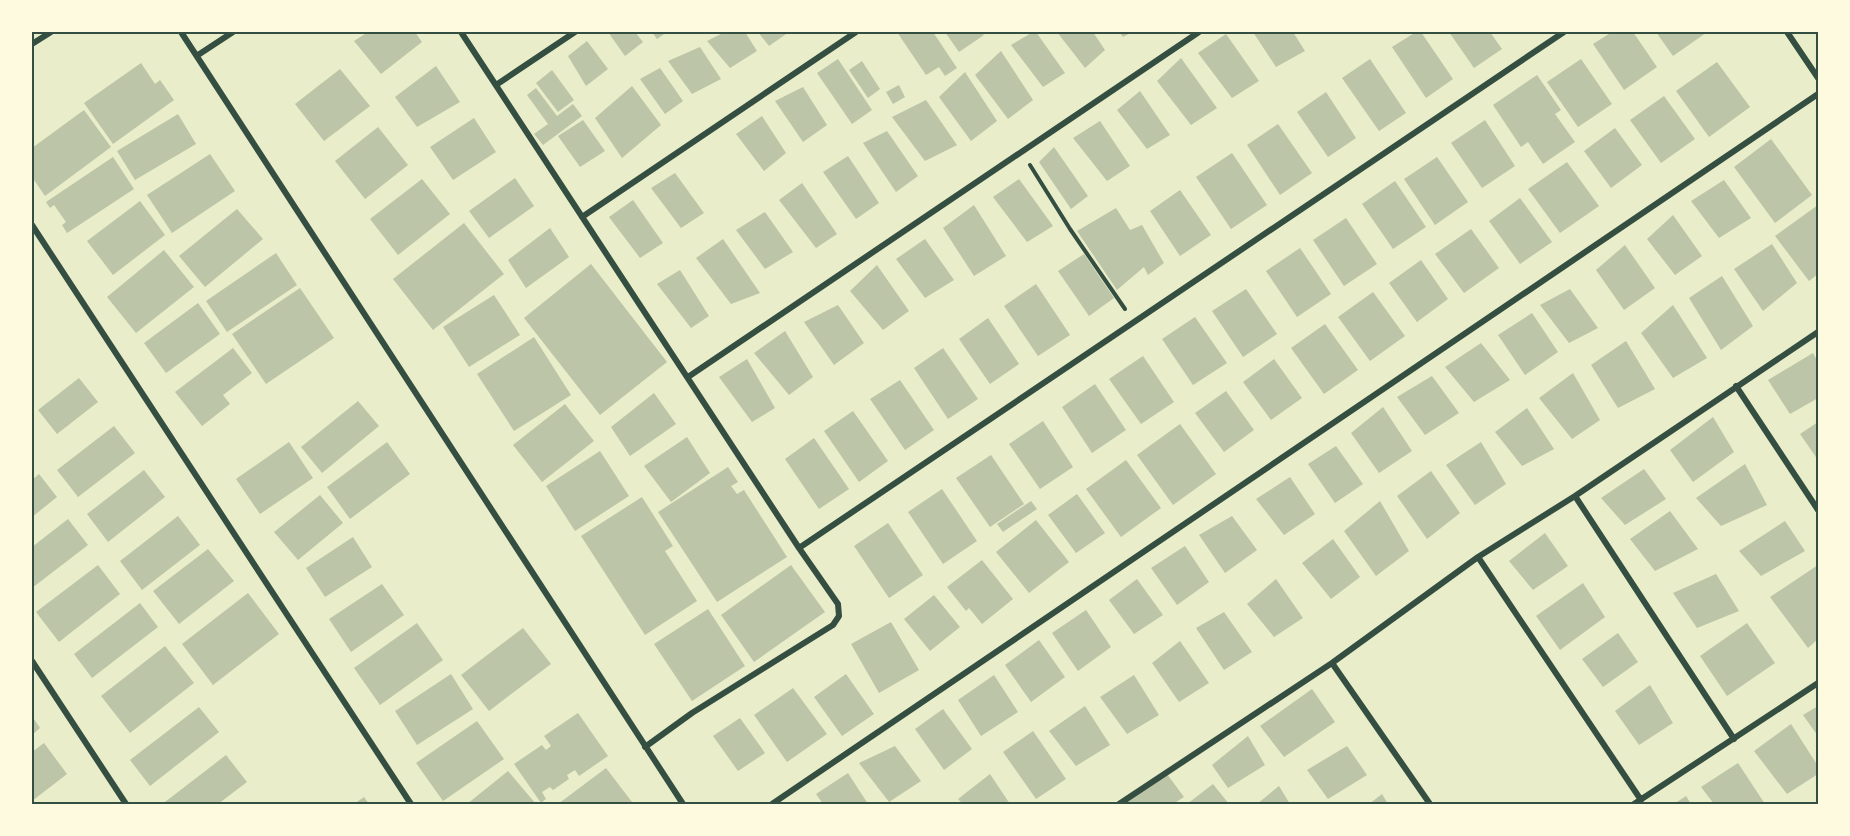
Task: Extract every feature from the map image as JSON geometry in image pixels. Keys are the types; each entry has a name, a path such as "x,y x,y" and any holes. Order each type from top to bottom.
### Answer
{"street":[{"path":"32,44 51,32"},
{"path":"181,32 683,804"},
{"path":"198,55 233,32"},
{"path":"461,32 838,604 839,616 833,625 692,713 645,747"},
{"path":"496,85 575,32"},
{"path":"582,217 856,32"},
{"path":"687,377 1198,32"},
{"path":"799,548 1564,32"},
{"path":"1787,32 1817,74"},
{"path":"772,804 1818,94"},
{"path":"32,225 411,804"},
{"path":"1119,804 1332,663 1478,557 1575,496 1818,332"},
{"path":"1736,386 1818,510"},
{"path":"1575,496 1734,739"},
{"path":"1478,557 1641,800"},
{"path":"32,661 126,804"},
{"path":"1332,663 1430,804"},
{"path":"1634,804 1818,683"}],"path":[{"path":"1021,151 1070,229 1134,322"}],"building":[{"path":"368,32 415,32 422,42 381,74 354,41"},
{"path":"608,32 635,32 643,42 625,56"},
{"path":"652,32 667,32 657,39"},
{"path":"725,32 745,32 757,51 730,68 707,41"},
{"path":"758,32 789,32 769,46"},
{"path":"897,32 933,32 957,68 945,76 939,67 926,75"},
{"path":"945,32 981,32 984,35 959,52"},
{"path":"1036,32 1065,73 1043,87 1011,45"},
{"path":"1057,32 1093,32 1105,50 1085,68"},
{"path":"1119,32 1132,32 1123,37"},
{"path":"1253,32 1293,32 1305,51 1276,67"},
{"path":"1416,32 1421,32 1453,79 1426,98 1392,47"},
{"path":"1449,32 1490,32 1502,49 1474,68"},
{"path":"1612,32 1633,32 1657,67 1624,90 1593,44"},
{"path":"1656,32 1705,32 1706,33 1673,56"},
{"path":"1226,34 1259,81 1232,98 1198,53"},
{"path":"587,41 608,69 586,86 568,56"},
{"path":"700,47 721,79 692,94 668,61"},
{"path":"1001,51 1033,100 1008,119 975,75"},
{"path":"1181,58 1217,108 1191,125 1157,81"},
{"path":"838,59 872,110 852,124 817,73"},
{"path":"1370,59 1406,113 1379,131 1342,78"},
{"path":"1581,59 1612,104 1578,127 1547,82"},
{"path":"862,61 880,89 868,98 849,70"},
{"path":"1717,62 1750,107 1709,137 1676,91"},
{"path":"141,63 155,84 160,80 174,100 113,144 84,103"},
{"path":"436,66 460,102 417,127 395,97"},
{"path":"660,68 683,101 665,114 640,79"},
{"path":"340,69 370,106 324,141 295,104"},
{"path":"552,70 574,100 558,112 536,83"},
{"path":"965,72 997,121 971,141 939,97"},
{"path":"1537,75 1561,110 1555,114 1575,142 1543,164 1528,142 1521,147 1493,105"},
{"path":"899,85 905,97 893,104 886,92"},
{"path":"632,86 661,125 622,158 595,118"},
{"path":"803,87 827,125 803,142 775,101"},
{"path":"536,88 557,116 573,104 582,116 543,145 534,134 548,124 527,95"},
{"path":"1140,91 1170,135 1147,149 1117,110"},
{"path":"1326,92 1356,138 1328,157 1297,112"},
{"path":"1664,96 1695,139 1661,163 1630,120"},
{"path":"926,100 957,145 925,161 892,117"},
{"path":"84,110 111,147 45,196 32,177 32,148"},
{"path":"178,114 196,144 135,180 117,151"},
{"path":"762,116 786,153 764,171 736,134"},
{"path":"474,118 496,152 453,180 430,147"},
{"path":"583,120 605,151 580,167 558,136"},
{"path":"1485,120 1515,166 1482,188 1451,143"},
{"path":"1100,121 1130,166 1107,181 1073,138"},
{"path":"1278,124 1312,173 1280,195 1247,145"},
{"path":"378,127 408,165 365,199 335,161"},
{"path":"1615,128 1642,165 1611,188 1584,151"},
{"path":"887,131 918,176 896,192 863,143"},
{"path":"1771,139 1812,195 1775,223 1734,167"},
{"path":"1054,147 1088,196 1071,209 1039,162"},
{"path":"1232,153 1267,205 1231,229 1196,177"},
{"path":"210,154 235,191 172,233 147,195"},
{"path":"848,156 879,203 856,219 823,172"},
{"path":"113,157 134,189 67,233 62,225 66,222 54,205 50,208 46,202"},
{"path":"1437,157 1468,202 1435,225 1404,179"},
{"path":"1567,162 1599,206 1560,233 1528,189"},
{"path":"675,173 704,213 681,228 651,188"},
{"path":"515,178 534,206 489,238 469,211"},
{"path":"422,179 450,214 398,255 370,219"},
{"path":"1019,179 1053,226 1027,242 993,197"},
{"path":"1724,180 1751,218 1719,238 1691,201"},
{"path":"1395,181 1426,227 1393,249 1362,204"},
{"path":"802,183 837,234 816,248 779,200"},
{"path":"1180,190 1211,235 1180,256 1150,211"},
{"path":"1520,198 1552,242 1520,264 1489,221"},
{"path":"633,200 663,243 640,258 609,217"},
{"path":"140,201 165,235 113,275 87,241"},
{"path":"974,205 1006,256 974,276 943,228"},
{"path":"1818,205 1818,274 1809,281 1775,236"},
{"path":"1116,208 1130,230 1142,225 1164,263 1148,275 1144,267 1117,290 1077,231"},
{"path":"237,209 263,239 205,287 179,256"},
{"path":"765,212 793,252 765,269 736,230"},
{"path":"1673,215 1702,256 1675,275 1647,239"},
{"path":"1346,218 1377,264 1344,286 1313,240"},
{"path":"464,223 504,274 433,330 393,279"},
{"path":"550,228 569,257 526,288 508,260"},
{"path":"1471,229 1499,268 1464,293 1435,254"},
{"path":"723,239 760,293 731,304 696,258"},
{"path":"925,239 954,280 925,298 896,259"},
{"path":"1772,244 1797,283 1763,311 1734,269"},
{"path":"1625,245 1655,288 1624,310 1596,270"},
{"path":"1300,248 1331,294 1297,317 1266,271"},
{"path":"164,250 194,287 136,333 107,297"},
{"path":"276,253 297,285 227,332 206,301"},
{"path":"1084,254 1114,298 1089,316 1058,271"},
{"path":"1421,260 1448,299 1417,322 1389,283"},
{"path":"591,264 667,362 600,415 524,318"},
{"path":"877,265 909,311 883,330 850,291"},
{"path":"680,270 709,316 691,328 657,284"},
{"path":"1722,276 1753,326 1721,350 1689,298"},
{"path":"1036,284 1070,335 1038,356 1004,306"},
{"path":"300,288 334,338 266,384 232,334"},
{"path":"1246,289 1277,334 1243,357 1212,311"},
{"path":"1570,289 1598,328 1569,343 1540,305"},
{"path":"1373,292 1405,336 1370,361 1338,317"},
{"path":"494,295 520,335 469,367 443,327"},
{"path":"198,303 220,334 166,373 144,343"},
{"path":"838,305 864,343 834,365 804,322"},
{"path":"1673,305 1707,358 1673,378 1641,333"},
{"path":"1532,313 1558,352 1525,375 1498,335"},
{"path":"1195,317 1227,363 1193,385 1162,339"},
{"path":"988,318 1019,364 990,384 959,339"},
{"path":"1325,324 1358,370 1324,394 1291,348"},
{"path":"785,331 813,377 789,395 754,353"},
{"path":"534,337 571,395 514,431 477,374"},
{"path":"1626,341 1655,389 1618,408 1591,365"},
{"path":"1481,343 1510,380 1474,402 1445,367"},
{"path":"233,348 252,373 223,395 230,404 202,426 175,392"},
{"path":"943,348 978,399 948,419 914,368"},
{"path":"1813,353 1818,362 1818,398 1790,414 1768,380"},
{"path":"1143,356 1174,402 1141,424 1109,379"},
{"path":"747,359 775,408 752,422 719,377"},
{"path":"1274,359 1302,398 1271,420 1243,382"},
{"path":"1573,373 1600,420 1572,439 1539,398"},
{"path":"1432,376 1459,413 1425,435 1397,397"},
{"path":"79,378 98,402 57,434 38,410"},
{"path":"900,380 934,430 905,450 870,399"},
{"path":"1095,384 1126,430 1092,453 1062,407"},
{"path":"1226,391 1254,430 1224,452 1195,413"},
{"path":"654,393 676,424 630,456 611,427"},
{"path":"358,401 379,426 322,473 301,447"},
{"path":"565,404 594,441 542,482 513,445"},
{"path":"1383,407 1412,451 1379,473 1351,433"},
{"path":"1527,408 1554,449 1522,466 1495,432"},
{"path":"853,411 888,461 859,482 824,431"},
{"path":"1713,417 1734,452 1693,482 1670,450"},
{"path":"1043,421 1073,467 1040,489 1009,444"},
{"path":"1818,422 1818,460 1800,434"},
{"path":"1180,424 1216,474 1173,505 1137,455"},
{"path":"114,426 135,453 78,497 57,470"},
{"path":"687,437 710,473 671,502 644,466"},
{"path":"814,438 849,489 819,509 785,459"},
{"path":"289,442 313,478 260,514 236,479"},
{"path":"387,442 410,474 350,519 327,487"},
{"path":"1481,442 1506,484 1475,505 1446,465"},
{"path":"1336,446 1363,484 1335,503 1308,464"},
{"path":"600,451 629,496 575,531 546,486"},
{"path":"991,455 1024,504 990,527 956,478"},
{"path":"1126,460 1161,508 1121,537 1086,489"},
{"path":"1745,464 1767,505 1721,526 1696,498"},
{"path":"728,467 738,482 731,486 737,494 744,490 787,557 717,602 658,512"},
{"path":"1644,469 1666,499 1625,525 1601,498"},
{"path":"144,470 165,497 108,542 87,514"},
{"path":"1431,471 1460,513 1427,539 1397,496"},
{"path":"39,474 57,497 32,517 32,480"},
{"path":"1290,477 1315,514 1284,535 1256,499"},
{"path":"942,489 977,541 943,564 908,512"},
{"path":"1077,494 1105,533 1076,553 1048,515"},
{"path":"320,495 343,523 298,560 274,532"},
{"path":"642,497 673,546 665,551 697,601 645,635 581,536"},
{"path":"1031,501 1037,509 1003,532 997,524"},
{"path":"1380,501 1409,551 1376,576 1344,531"},
{"path":"1670,511 1698,549 1655,571 1630,539"},
{"path":"178,516 200,545 142,590 120,561"},
{"path":"1232,516 1257,550 1225,573 1199,535"},
{"path":"68,519 88,545 32,588 32,547"},
{"path":"1036,520 1069,562 1029,593 996,552"},
{"path":"1785,521 1805,551 1761,576 1739,551"},
{"path":"888,523 923,575 889,598 854,546"},
{"path":"1545,533 1568,566 1533,590 1509,561"},
{"path":"353,537 372,567 325,597 306,568"},
{"path":"1333,539 1360,577 1331,599 1302,563"},
{"path":"1185,546 1209,582 1177,605 1151,568"},
{"path":"208,549 234,581 179,624 153,591"},
{"path":"982,560 1013,599 982,624 969,608 966,611 947,587"},
{"path":"98,565 120,594 59,642 36,612"},
{"path":"791,565 825,612 754,662 721,615"},
{"path":"1818,565 1818,639 1808,648 1770,597"},
{"path":"1716,574 1739,611 1697,628 1673,593"},
{"path":"1137,579 1163,615 1134,634 1109,600"},
{"path":"1276,579 1303,618 1274,637 1247,604"},
{"path":"1583,583 1605,617 1560,650 1536,616"},
{"path":"382,584 404,615 351,652 329,619"},
{"path":"248,593 279,634 213,685 182,644"},
{"path":"934,595 960,627 930,651 904,619"},
{"path":"140,603 158,627 92,678 74,654"},
{"path":"708,609 745,666 692,701 654,644"},
{"path":"1086,610 1111,647 1078,671 1052,633"},
{"path":"1224,612 1252,652 1224,670 1196,628"},
{"path":"891,622 919,670 879,693 851,644"},
{"path":"417,623 443,660 380,705 354,668"},
{"path":"1747,623 1775,663 1727,696 1700,656"},
{"path":"523,628 551,664 489,711 461,675"},
{"path":"1618,633 1638,662 1603,687 1582,659"},
{"path":"1039,640 1065,677 1031,702 1005,665"},
{"path":"1180,641 1209,683 1179,702 1152,663"},
{"path":"165,646 194,683 130,733 101,696"},
{"path":"451,674 473,709 417,745 395,711"},
{"path":"846,674 874,714 842,736 814,697"},
{"path":"994,675 1018,712 981,736 958,700"},
{"path":"1134,675 1159,715 1127,734 1100,697"},
{"path":"1650,685 1673,723 1639,745 1615,711"},
{"path":"793,688 827,734 787,762 754,715"},
{"path":"1312,689 1335,722 1284,757 1260,726"},
{"path":"1085,706 1110,745 1076,766 1049,731"},
{"path":"1818,706 1818,736 1803,715"},
{"path":"199,707 219,732 150,786 130,760"},
{"path":"943,709 972,749 944,770 915,729"},
{"path":"578,713 608,756 579,776 575,770 567,775 569,779 553,790 550,787 542,792 546,799 541,803 514,764 542,745 546,750 551,746 544,736"},
{"path":"32,716 40,728 32,735"},
{"path":"740,718 765,753 738,771 713,736"},
{"path":"477,721 504,759 443,801 416,763"},
{"path":"1791,724 1818,766 1818,774 1787,794 1754,751"},
{"path":"1033,731 1066,779 1036,799 1003,752"},
{"path":"1248,736 1265,765 1228,788 1212,765"},
{"path":"44,743 67,774 32,801 32,752"},
{"path":"895,746 921,781 889,802 859,763"},
{"path":"1347,746 1367,775 1328,799 1307,770"},
{"path":"226,755 247,782 218,804 167,804 165,802"},
{"path":"1738,763 1765,804 1714,804 1701,787"},
{"path":"606,768 632,802 629,804 558,804"},
{"path":"508,771 536,804 467,804"},
{"path":"848,773 868,804 823,804 816,794"},
{"path":"990,774 1010,804 963,804 958,799"},
{"path":"1167,774 1184,797 1173,804 1123,804"},
{"path":"1213,784 1229,804 1187,804"},
{"path":"1279,786 1290,804 1257,804"},
{"path":"1382,794 1388,804 1369,804"},
{"path":"1686,796 1691,804 1674,804"},
{"path":"364,797 369,804 354,804"}]}
